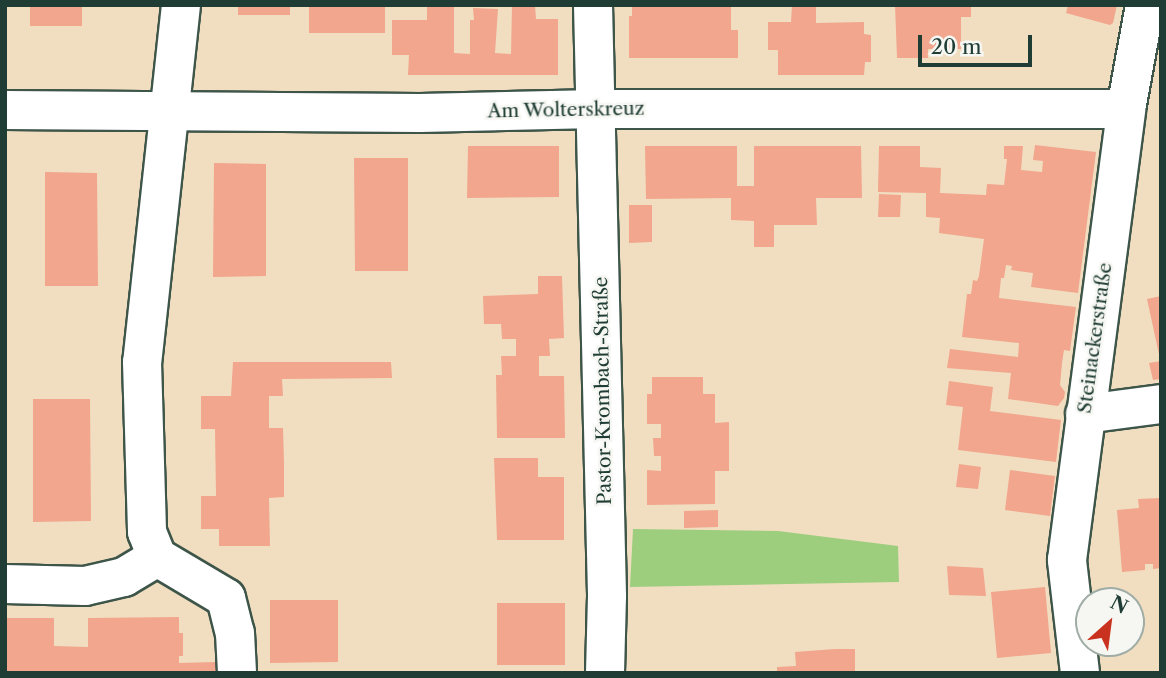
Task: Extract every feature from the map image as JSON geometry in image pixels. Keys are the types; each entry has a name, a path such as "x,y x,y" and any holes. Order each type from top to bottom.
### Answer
{"street":[{"path":"181,5 142,362 147,532 157,557 226,598 235,633 237,673"},
{"name":"Pastor-Krombach-Straße","path":"593,5 607,596 605,673"},
{"name":"Steinackerstraße","path":"1080,673 1067,560 1126,109 1145,5"},
{"name":"Am Wolterskreuz","path":"5,110 420,113 597,109 1126,109"},
{"path":"1085,414 1161,404"},
{"path":"5,584 85,586 124,577 157,557"}],"green space":[{"path":"633,529 778,531 898,546 899,582 630,587"}],"building":[{"path":"30,5 82,5 82,26 30,26"},
{"path":"238,5 290,5 290,15 238,15"},
{"path":"309,5 385,5 385,33 309,33"},
{"path":"427,5 454,5 454,53 470,54 470,20 474,20 473,8 498,9 495,53 511,54 512,5 535,5 536,19 558,19 558,75 408,75 409,55 392,55 392,20 427,20"},
{"path":"632,5 731,5 731,30 738,30 738,58 629,58 629,16 632,16"},
{"path":"792,5 816,5 816,23 864,22 864,34 871,35 871,62 865,62 864,75 778,75 778,50 768,50 768,22 791,22"},
{"path":"895,5 971,5 971,17 961,17 961,49 928,49 928,58 897,58"},
{"path":"1068,5 1117,5 1113,23 1110,25 1066,13"},
{"path":"1035,145 1096,152 1078,293 1031,287 1033,273 1011,270 1012,266 1006,265 1004,278 1001,278 999,298 1076,307 1070,351 1064,350 1062,363 1060,385 1065,392 1064,398 1058,406 1008,399 1011,373 947,368 950,349 1018,357 1019,343 962,337 967,294 971,294 973,280 977,281 979,276 984,239 939,233 940,218 926,217 926,193 878,192 879,146 920,146 920,167 941,168 940,193 986,195 987,184 1004,185 1007,159 1004,159 1004,146 1023,146 1021,170 1042,172 1043,161 1033,160"},
{"path":"468,146 559,146 559,197 467,198"},
{"path":"645,146 737,146 737,186 754,186 754,146 861,146 862,198 816,198 817,225 774,225 774,247 754,247 754,221 731,220 731,198 646,199"},
{"path":"354,158 408,158 408,271 355,271"},
{"path":"214,163 266,164 266,276 213,277"},
{"path":"45,172 97,173 98,286 45,286"},
{"path":"879,194 901,195 900,217 878,217"},
{"path":"629,205 652,205 652,242 629,243"},
{"path":"538,276 562,276 564,338 549,339 550,356 539,356 539,376 564,376 565,438 497,438 496,375 502,375 501,356 516,356 516,339 502,339 501,324 484,324 483,296 538,294"},
{"path":"1161,296 1161,359 1160,359 1147,299"},
{"path":"1161,361 1161,379 1153,380 1149,363"},
{"path":"233,362 391,362 392,378 282,379 283,396 269,396 269,428 283,428 284,462 284,497 269,498 270,546 219,546 219,529 201,529 201,496 216,496 215,429 201,429 201,396 231,396"},
{"path":"652,377 703,377 703,394 715,394 715,423 729,422 729,471 715,471 715,504 647,505 647,470 661,471 661,456 654,456 653,438 661,438 661,424 647,424 647,394 652,394"},
{"path":"949,381 993,387 990,411 1061,420 1056,462 958,450 963,407 946,405"},
{"path":"33,399 90,399 91,521 33,522"},
{"path":"494,458 538,458 538,477 564,477 564,540 497,540"},
{"path":"959,464 981,467 978,489 956,487"},
{"path":"1010,470 1055,476 1050,516 1005,510"},
{"path":"1161,498 1161,568 1153,569 1153,564 1145,564 1145,570 1122,572 1117,510 1139,508 1138,499"},
{"path":"718,510 718,527 684,528 684,511"},
{"path":"947,566 983,568 986,596 949,595"},
{"path":"1045,587 1051,653 997,658 991,592"},
{"path":"270,600 338,600 338,662 270,663"},
{"path":"497,603 565,603 565,665 497,665"},
{"path":"179,617 179,633 183,633 183,656 179,656 179,663 216,662 216,673 5,673 5,618 54,618 54,646 88,647 88,618"},
{"path":"855,649 855,673 777,673 777,667 796,666 795,652"}]}
